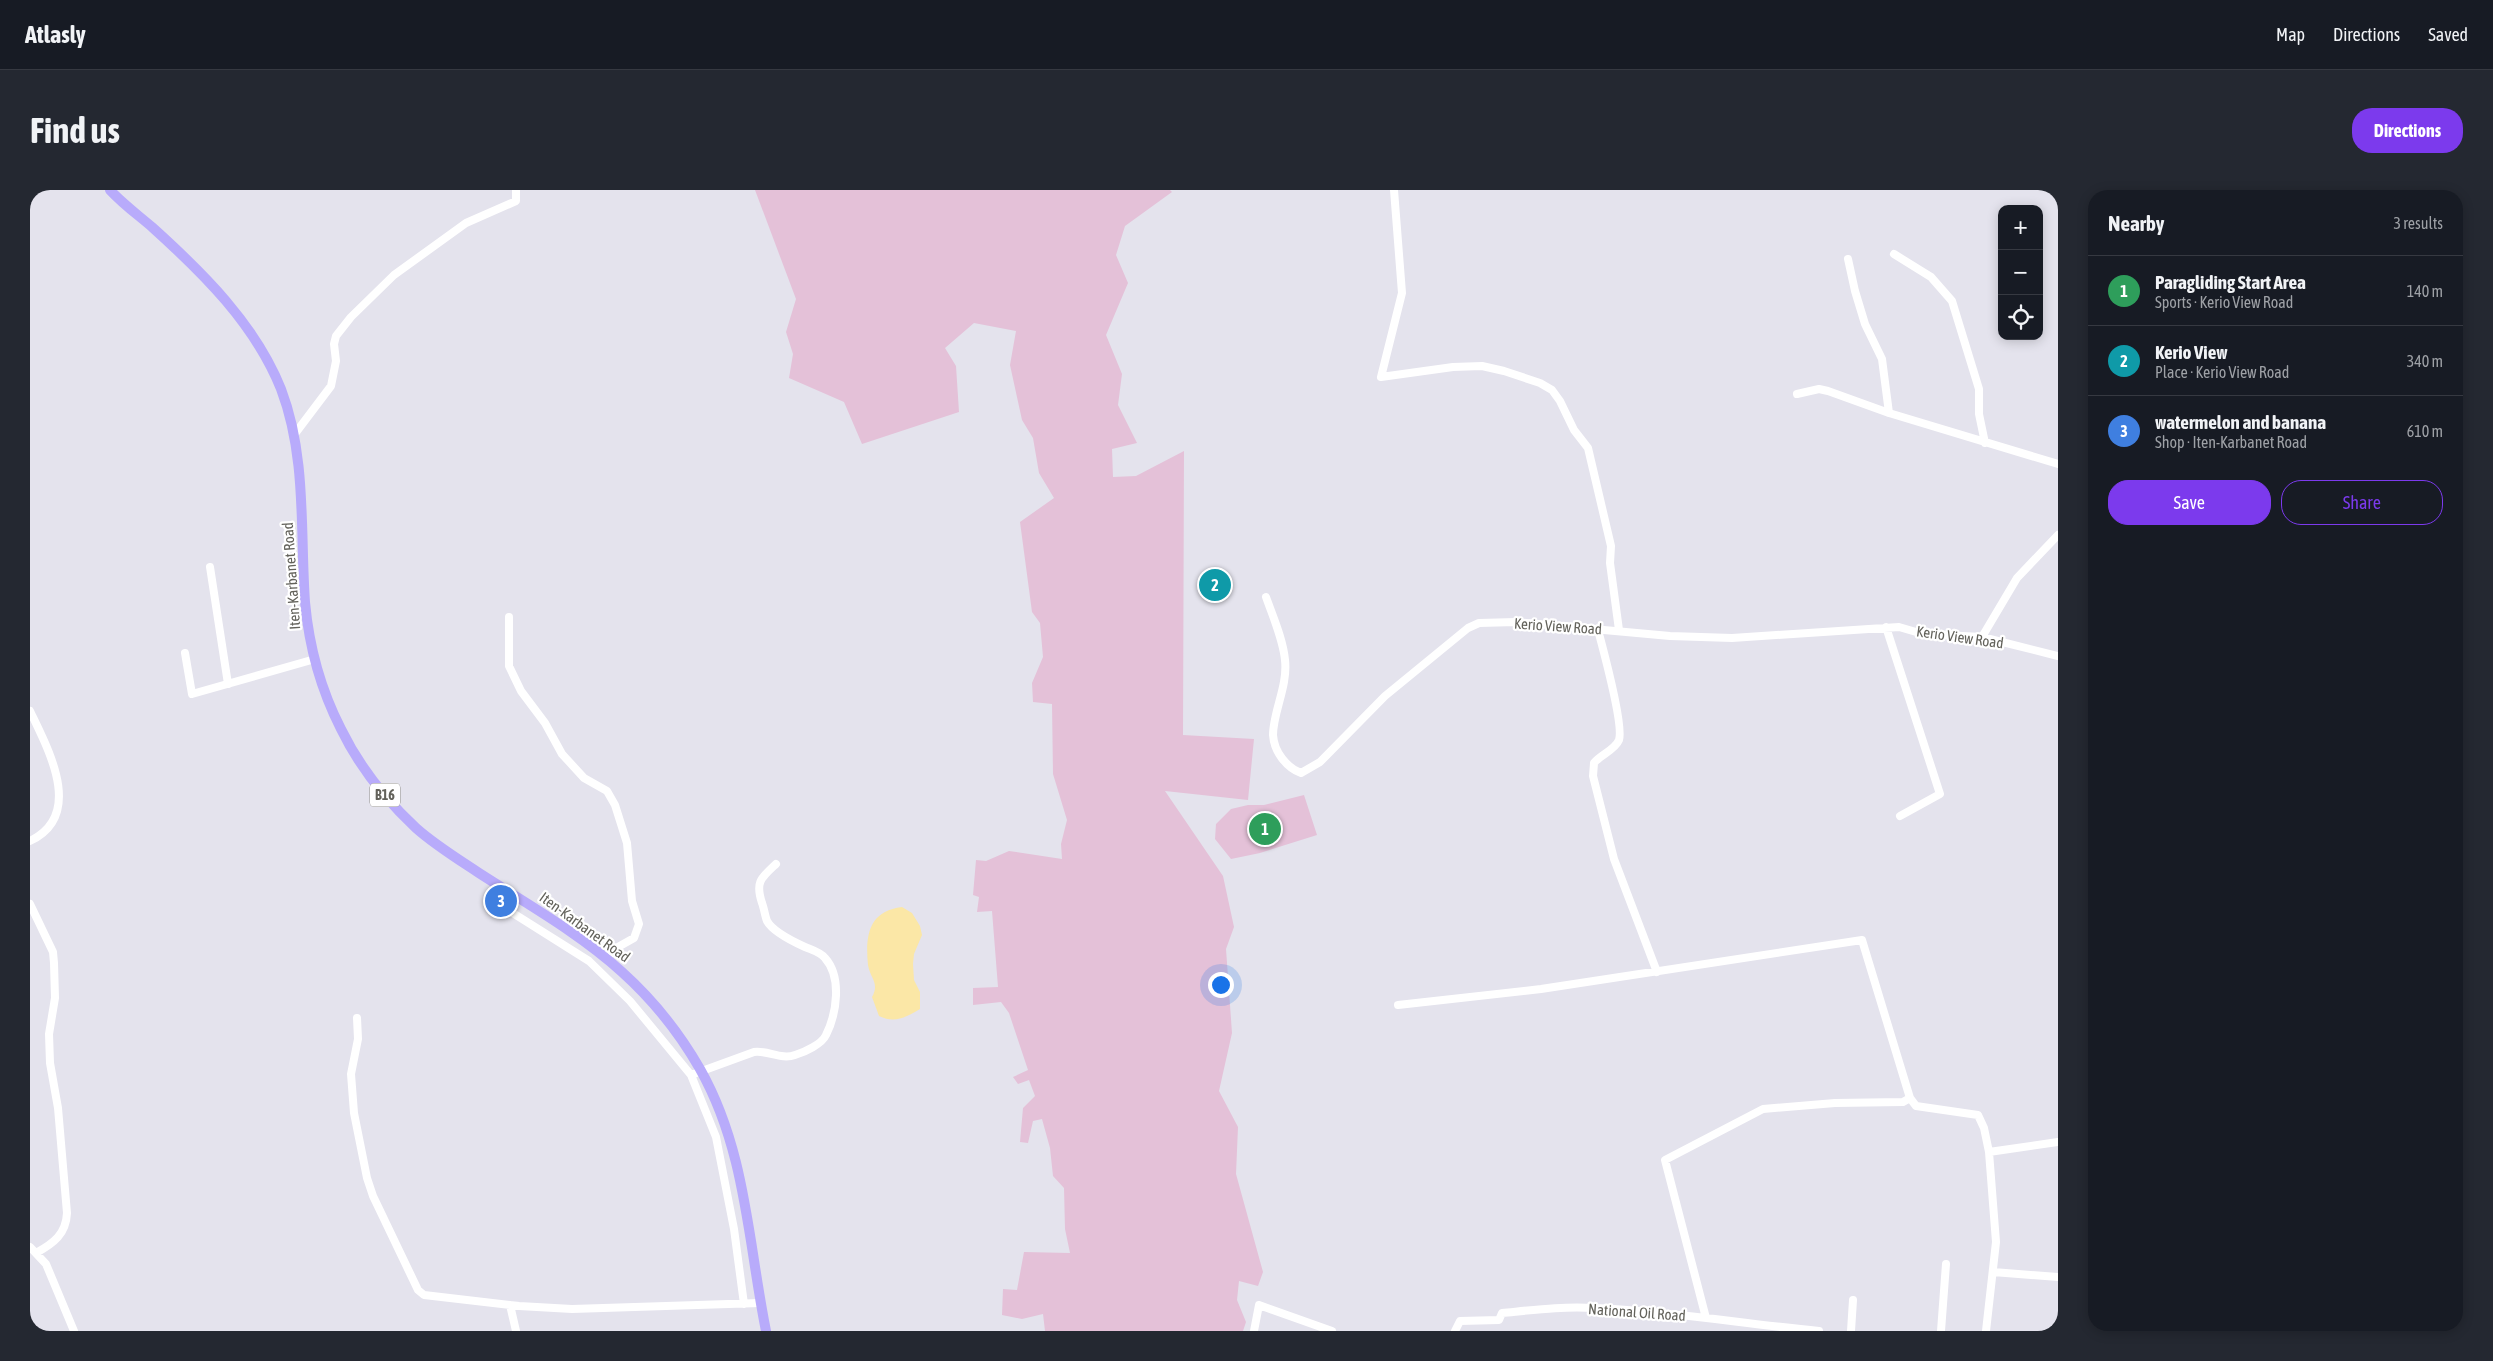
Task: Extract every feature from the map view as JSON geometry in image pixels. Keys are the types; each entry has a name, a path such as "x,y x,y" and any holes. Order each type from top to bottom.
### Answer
{"main road":[{"name":"Iten-Karbanet Road","path":"110,190 154,229 231,305 259,345 280,387 294,436 302,522 306,604 315,659 341,729 361,764 387,798 418,830 463,862 578,937 622,972 662,1015 696,1073 730,1138 741,1177 753,1241 760,1303 766,1331"}],"street":[{"path":"294,436 331,386 336,361 334,344 336,336 351,317 394,275 466,223 516,202 516,190"},
{"path":"1394,190 1402,293 1381,376 1453,367 1482,366 1540,383 1552,390 1560,401 1574,430 1588,448 1611,546 1610,563 1619,630"},
{"path":"1894,254 1931,277 1952,301 1979,389 1979,414 1985,443"},
{"path":"1848,259 1865,324 1882,359 1889,413"},
{"path":"1797,394 1818,389 1828,390 1889,413 2058,464"},
{"path":"1982,637 2017,578 2058,535"},
{"path":"210,567 228,684"},
{"name":"Kerio View Road","path":"1266,597 1285,659 1285,677 1273,736 1282,760 1293,770 1301,773 1320,762 1385,696 1468,628 1480,623 1516,622 1670,636 1732,638 1899,627 1923,634 1982,637 2058,656"},
{"path":"509,617 509,666 521,691 545,723 562,754 584,778 607,792 615,805 621,821 621,829 627,843 632,901 639,924 634,938 618,947 606,959"},
{"path":"1886,627 1940,794 1900,816"},
{"path":"1598,630 1612,686 1620,736 1616,745 1594,763 1592,776 1614,859 1657,972"},
{"path":"185,653 192,694 315,659"},
{"path":"30,711 56,770 60,784 59,799 48,828 44,834 30,841"},
{"path":"696,1073 754,1052 764,1051 782,1056 797,1055 812,1048 826,1036 836,994 834,977 829,963 818,952 803,946 769,924 758,891 759,881 776,864"},
{"path":"492,900 589,961 630,1000 696,1073 716,1137 734,1229 744,1304"},
{"path":"30,904 53,952 54,998 49,1034 50,1062 58,1108 67,1213 63,1234 36,1254"},
{"path":"1398,1006 1542,989 1862,940 1910,1098 1916,1106 1978,1115 1984,1128 1989,1152 1996,1242 1986,1331"},
{"path":"357,1018 358,1039 351,1074 354,1113 367,1178 373,1196 418,1290 429,1296 510,1305 572,1309 760,1303"},
{"path":"1706,1318 1665,1160 1763,1109 1835,1103 1903,1102 1910,1098"},
{"path":"1989,1152 2058,1142"},
{"path":"30,1247 46,1264 74,1331"},
{"path":"1941,1331 1946,1264"},
{"path":"1993,1272 2058,1277"},
{"path":"1851,1331 1853,1300"},
{"path":"510,1305 516,1331"},
{"path":"1254,1331 1259,1305 1332,1331"},
{"name":"National Oil Road","path":"1455,1331 1460,1321 1499,1320 1502,1313 1561,1308 1593,1308 1706,1318 1747,1328 1820,1331"}],"shaded area":[{"path":"755,190 1170,190 1172,192 1125,226 1116,255 1128,283 1106,335 1122,374 1118,405 1137,443 1112,449 1113,477 1136,476 1184,451 1183,735 1254,739 1248,800 1165,791 1223,876 1234,927 1226,949 1232,1033 1219,1091 1238,1127 1236,1174 1263,1272 1258,1286 1239,1281 1237,1300 1246,1322 1243,1331 1045,1331 1043,1314 1022,1319 1002,1315 1003,1289 1017,1290 1024,1252 1070,1253 1065,1229 1064,1188 1053,1176 1050,1148 1042,1119 1033,1121 1028,1143 1020,1142 1023,1108 1035,1096 1029,1080 1018,1084 1013,1077 1028,1070 1009,1013 1001,1002 973,1005 973,988 998,987 992,911 977,912 979,897 973,895 976,860 986,861 1009,851 1062,859 1061,844 1067,820 1053,774 1052,704 1033,702 1032,683 1043,657 1040,623 1032,612 1020,522 1054,498 1039,473 1033,438 1022,420 1010,365 1016,331 974,323 945,348 956,366 959,412 862,444 844,402 789,378 793,354 786,332 796,299"},
{"path":"1304,795 1317,835 1260,853 1231,859 1215,839 1216,824 1231,809 1248,805 1264,805"},
{"path":"902,907 912,913 920,926 922,935 914,954 913,964 914,980 920,992 920,1009 905,1017 890,1019 879,1016 872,997 875,984 868,965 867,944 876,919 891,909"}],"place":[{"name":"Kerio View","path":"1215,585"},
{"name":"Paragliding Start Area","path":"1265,829"},
{"name":"watermelon and banana","path":"501,901"}]}
